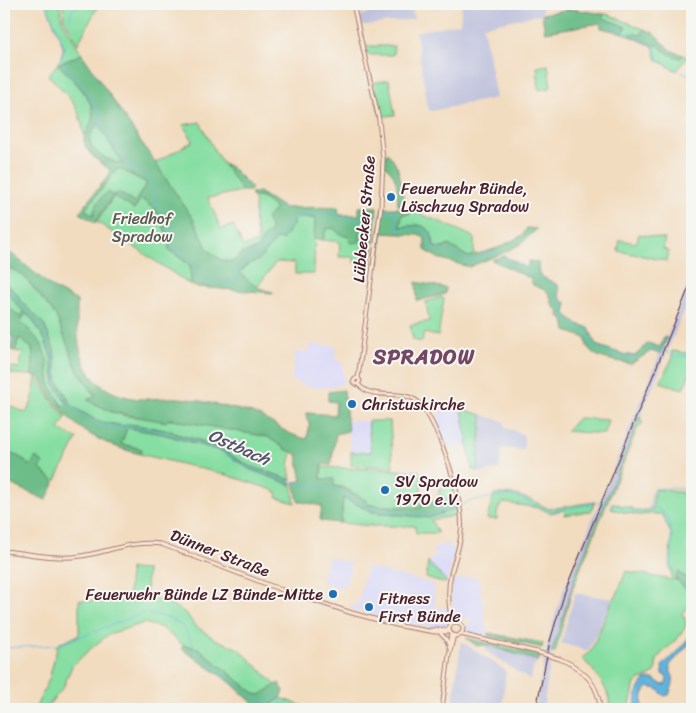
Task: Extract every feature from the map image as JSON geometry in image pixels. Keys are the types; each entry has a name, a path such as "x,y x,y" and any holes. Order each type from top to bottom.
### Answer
{"main road":[{"name":"Lübbecker Straße","path":"353,4 379,120 383,160 381,206 358,378 360,381 358,384 369,392 409,396 419,402 434,428 452,472 459,502 462,530 449,585 454,622"},
{"name":"Dünner Straße","path":"4,551 78,557 131,544 160,544 282,590 350,612 390,624 451,633"},
{"path":"449,656 449,645 454,622 462,624 461,633"},
{"name":"Dünner Straße","path":"423,630 451,633"},
{"path":"439,632 449,645"},
{"path":"451,633 461,633 537,652 577,668 589,679 597,692 600,709"},
{"path":"442,709 451,633"}],"shaded area":[{"path":"376,4 411,4 414,19 360,26 358,16 376,11"},
{"path":"462,4 542,4 542,14 483,26 496,98 431,111 428,108 416,32 460,23"},
{"path":"692,275 692,291 576,574 552,652 543,709 535,709 547,645 564,589"},
{"path":"4,330 14,338 6,364 4,363"},
{"path":"310,344 336,346 335,360 342,361 344,383 330,387 308,387 292,380 295,352 309,352"},
{"path":"442,403 462,409 468,445 445,449 435,425"},
{"path":"482,415 505,422 505,427 524,435 524,450 502,448 499,469 478,473"},
{"path":"347,421 368,421 371,452 351,452"},
{"path":"447,543 450,547 456,549 447,582 428,562 435,556 432,549"},
{"path":"328,557 351,563 345,587 322,583"},
{"path":"367,567 433,584 436,608 448,608 447,627 400,623 350,609 358,604"},
{"path":"473,576 478,578 488,636 469,633 466,631 467,625 471,621 470,617 461,620 455,616 451,594 453,580"},
{"path":"575,593 613,599 588,651 561,643"},
{"path":"461,641 506,671 502,709 452,709"},
{"path":"486,645 538,661 530,680 487,652 485,649"}],"green space":[{"path":"46,4 60,4 62,20 82,54 58,64 82,90 91,106 93,123 84,136 80,116 72,102 48,75 60,59 63,46"},
{"path":"63,4 99,4 78,44 64,19"},
{"path":"572,9 604,14 603,18 626,27 623,33 601,28 601,23 545,32 542,14"},
{"path":"604,14 644,29 641,36 632,33 630,36 623,33 626,27 602,18"},
{"path":"644,29 654,33 670,50 683,55 681,58 668,53 658,45 653,46 630,36 632,33 641,35"},
{"path":"658,45 664,51 681,58 683,55 687,57 677,71 657,60 653,46"},
{"path":"365,46 394,46 393,55 367,55"},
{"path":"82,54 193,219 208,250 221,260 232,262 243,253 257,249 263,238 271,230 266,218 276,209 263,198 252,196 251,193 259,192 284,208 338,207 339,215 359,215 359,207 377,207 372,263 369,263 373,223 361,223 360,242 351,243 349,237 342,235 333,228 326,229 323,240 314,239 315,218 295,218 293,225 282,240 277,239 259,260 249,264 240,272 247,280 273,293 197,287 184,281 191,284 190,265 169,250 168,236 155,209 141,199 134,209 113,196 95,223 80,213 108,176 110,170 92,155 85,145 85,135 92,117 92,110 87,97 58,64","holes":["98,124 123,164 107,159 92,147 89,137","118,168 147,183 134,203 120,193 112,195 107,192 97,203 93,215 85,210"]},
{"path":"548,65 551,86 550,88 539,90 537,67"},
{"path":"389,80 395,115 385,116 380,113 373,83"},
{"path":"200,122 216,153 242,191 208,198 221,229 233,225 243,246 256,243 258,238 255,203 252,196 263,198 276,209 271,230 263,238 257,249 243,253 232,262 221,260 208,250 193,219 155,163 193,141 183,125"},
{"path":"98,123 123,164 107,159 92,147 89,137"},
{"path":"386,153 395,162 398,169 404,206 398,205 395,179 390,170 385,166"},
{"path":"223,163 231,167 252,188 250,191 242,191"},
{"path":"118,168 147,183 134,203 120,193 112,195 97,203 93,215 85,209"},
{"name":"Friedhof Spradow","path":"114,196 134,209 141,199 155,209 168,236 169,250 190,265 191,285 97,222"},
{"path":"382,208 398,208 412,211 410,214 402,214 400,227 423,226 431,232 434,247 443,248 449,245 468,257 498,248 523,235 527,228 537,229 519,245 469,267 438,258 425,250 425,238 418,235 382,233 379,264 377,263"},
{"path":"412,211 474,237 474,255 468,257 449,245 443,248 434,247 433,238 418,225 400,227 402,214 410,214"},
{"path":"294,218 315,218 314,274 295,274 295,263 276,262 257,287 249,283 240,272 249,264 259,260"},
{"path":"361,223 373,223 369,263 354,263 354,257 339,257 340,242 323,240 326,229 333,228 342,235 349,237"},
{"path":"639,234 665,239 663,249 669,251 667,261 618,251 620,240 636,243"},
{"path":"4,254 12,254 53,288 77,301 78,334 84,363 91,375 101,385 114,393 138,399 172,398 203,401 245,411 261,417 290,434 307,439 310,422 307,421 307,413 335,415 336,402 328,401 328,392 344,390 348,431 336,434 331,465 322,464 321,479 334,479 334,486 355,494 367,501 368,505 421,508 421,503 455,497 457,508 429,518 373,512 343,498 341,523 321,521 322,506 298,501 294,482 302,481 297,454 287,450 268,437 169,419 166,422 112,412 87,400 96,396 77,369 56,316 24,276 4,265"},
{"path":"504,256 527,268 529,261 538,262 539,275 558,285 560,298 567,303 565,314 578,324 589,328 596,345 635,356 648,343 660,347 664,337 667,338 660,354 651,351 631,364 597,356 587,347 586,338 566,331 564,320 559,316 559,311 552,305 547,292 533,285 530,278 492,260"},
{"path":"4,265 24,276 56,316 77,369 96,397 88,399 112,412 126,416 193,422 268,437 293,452 289,466 291,480 247,465 213,444 171,431 97,421 73,407 57,380 54,350 44,324 4,282"},
{"path":"4,282 44,324 54,350 57,380 73,407 98,421 123,426 129,424 171,431 213,444 247,465 291,480 292,485 249,469 221,451 163,434 127,428 121,444 142,449 140,454 108,444 80,428 59,408 39,377 32,375 32,348 19,338 15,351 10,350 14,338 4,330 5,309 7,306 20,317 23,311 4,290","holes":["26,313 33,320 45,340 51,356 55,385 68,405 62,406 50,385 47,359 41,343 21,321"]},
{"path":"416,282 446,288 445,294 417,301"},
{"path":"4,290 23,311 22,316 20,317 5,309 4,320"},
{"path":"441,297 444,299 438,336 424,333 422,342 413,340 410,325 429,321 426,302"},
{"path":"25,313 33,320 45,340 51,356 55,385 68,405 62,406 50,385 48,368 20,321"},
{"path":"19,338 32,348 32,375 11,374 11,367 19,368 23,353 15,351"},
{"path":"672,351 692,354 692,369 683,389 660,382 672,359"},
{"path":"36,377 57,408 66,417 59,429 77,439 55,482 40,469 36,457 31,466 9,453 4,455 4,403 26,413 32,402"},
{"path":"462,409 482,415 478,470 472,470"},
{"path":"640,416 643,423 637,429 581,567 572,590 555,652 552,652 576,574"},
{"path":"578,418 608,420 604,434 566,431"},
{"path":"368,421 390,421 393,468 351,465 351,452 371,452"},
{"path":"127,428 163,434 221,451 249,469 292,485 295,503 277,498 278,494 273,490 227,475 140,454 142,449 121,444"},
{"path":"9,453 20,457 30,466 36,457 43,463 40,469 55,482 46,500 4,481 4,455"},
{"name":"SV Spradow 1970 e.V.","path":"322,467 419,471 419,476 421,476 421,508 368,505 367,501 343,487 334,486 321,479"},
{"path":"454,485 455,497 439,500 439,488"},
{"path":"655,489 692,494 692,583 682,574 676,578 692,596 692,601 682,614 685,626 682,632 658,658 655,673 635,683 629,709 613,709 610,707 604,686 582,658 591,651 626,571 672,580 669,565 672,536 662,514 637,515 611,509 612,503 632,508 633,511 652,510"},
{"path":"494,495 516,495 549,509 595,502 591,511 564,515 565,510 550,513 540,508 504,503 498,510 497,519 487,519"},
{"path":"343,498 373,512 394,515 457,508 458,515 431,520 438,533 416,533 415,526 372,526 341,523"},
{"path":"428,562 447,582 444,583 426,578"},
{"path":"130,569 147,570 146,595 172,605 187,614 194,625 215,639 239,649 277,686 260,696 255,694 198,648 183,645 162,628 144,623 109,634 72,666 63,688 45,709 35,709 49,679 58,644 79,635 79,600 128,601"},
{"path":"679,572 692,583 692,596 676,579 674,581"},
{"path":"488,633 543,643 542,648 488,636"},
{"path":"466,638 541,657 538,661 486,645 477,646"},
{"path":"183,645 198,648 255,694 260,695 279,683 284,691 281,698 271,705 273,709 256,709 256,706 230,682 182,649"},
{"path":"281,698 310,709 273,709 271,705"}],"water":[{"path":"692,610 692,641 670,665 673,679 669,695 664,696 657,689 648,687 643,694 642,709 636,709 637,693 646,679 653,679 663,685 666,684 667,677 663,675 662,666 687,640 691,621 689,614"}],"waterway":[{"path":"46,4 65,49 62,58 66,69 93,101 100,115 100,126 124,160 132,168 140,170 151,182 152,190 165,222 173,234 171,246 173,250 192,261 195,275 199,278 215,282 234,281 239,274 240,267 283,232 293,217 335,214 342,218 359,219 374,216"},
{"path":"69,20 72,10 82,4"},
{"path":"605,24 615,25 654,45 658,59 677,70"},
{"path":"681,72 692,76"},
{"path":"384,214 396,211 398,230 421,229 429,233 430,247 473,262 487,254 501,252"},
{"path":"502,258 523,266 538,278 554,286 557,298 564,304 563,317 571,322 571,325 587,331 591,345 618,356 637,358"},
{"name":"Ostbach","path":"4,287 11,290 11,293 17,296 18,301 44,331 48,339 46,341 58,367 55,379 61,394 81,414 103,427 109,425 111,427 149,429 215,447 245,466 290,482 329,488 345,494 368,508 430,516 470,501 500,496 515,496 549,512 593,504"},
{"path":"648,348 662,350"},
{"path":"672,354 675,357 680,355 684,357 692,356"},
{"path":"650,507 653,489 675,488 688,491"},
{"name":"Ostbach","path":"611,505 636,510 650,508 660,511 666,516 670,524 674,572"},
{"name":"Ostbach","path":"677,575 692,588"},
{"path":"4,648 58,645 144,613"},
{"path":"147,613 170,618 184,628 199,655 248,694 263,701 276,697 280,702 294,709"},
{"path":"479,708 501,707 508,709"},
{"path":"469,709 476,708"}],"railway":[{"path":"536,709 550,641 564,594 692,280"}],"place":[{"name":"Feuerwehr Bünde, Löschzug Spradow","path":"391,197"},
{"name":"Christuskirche","path":"352,404"},
{"name":"SV Spradow 1970 e.V.","path":"385,490"},
{"name":"Feuerwehr Bünde LZ Bünde-Mitte","path":"333,594"},
{"name":"Fitness First Bünde","path":"369,607"}],"district":[{"name":"SPRADOW","path":"424,357"}]}
